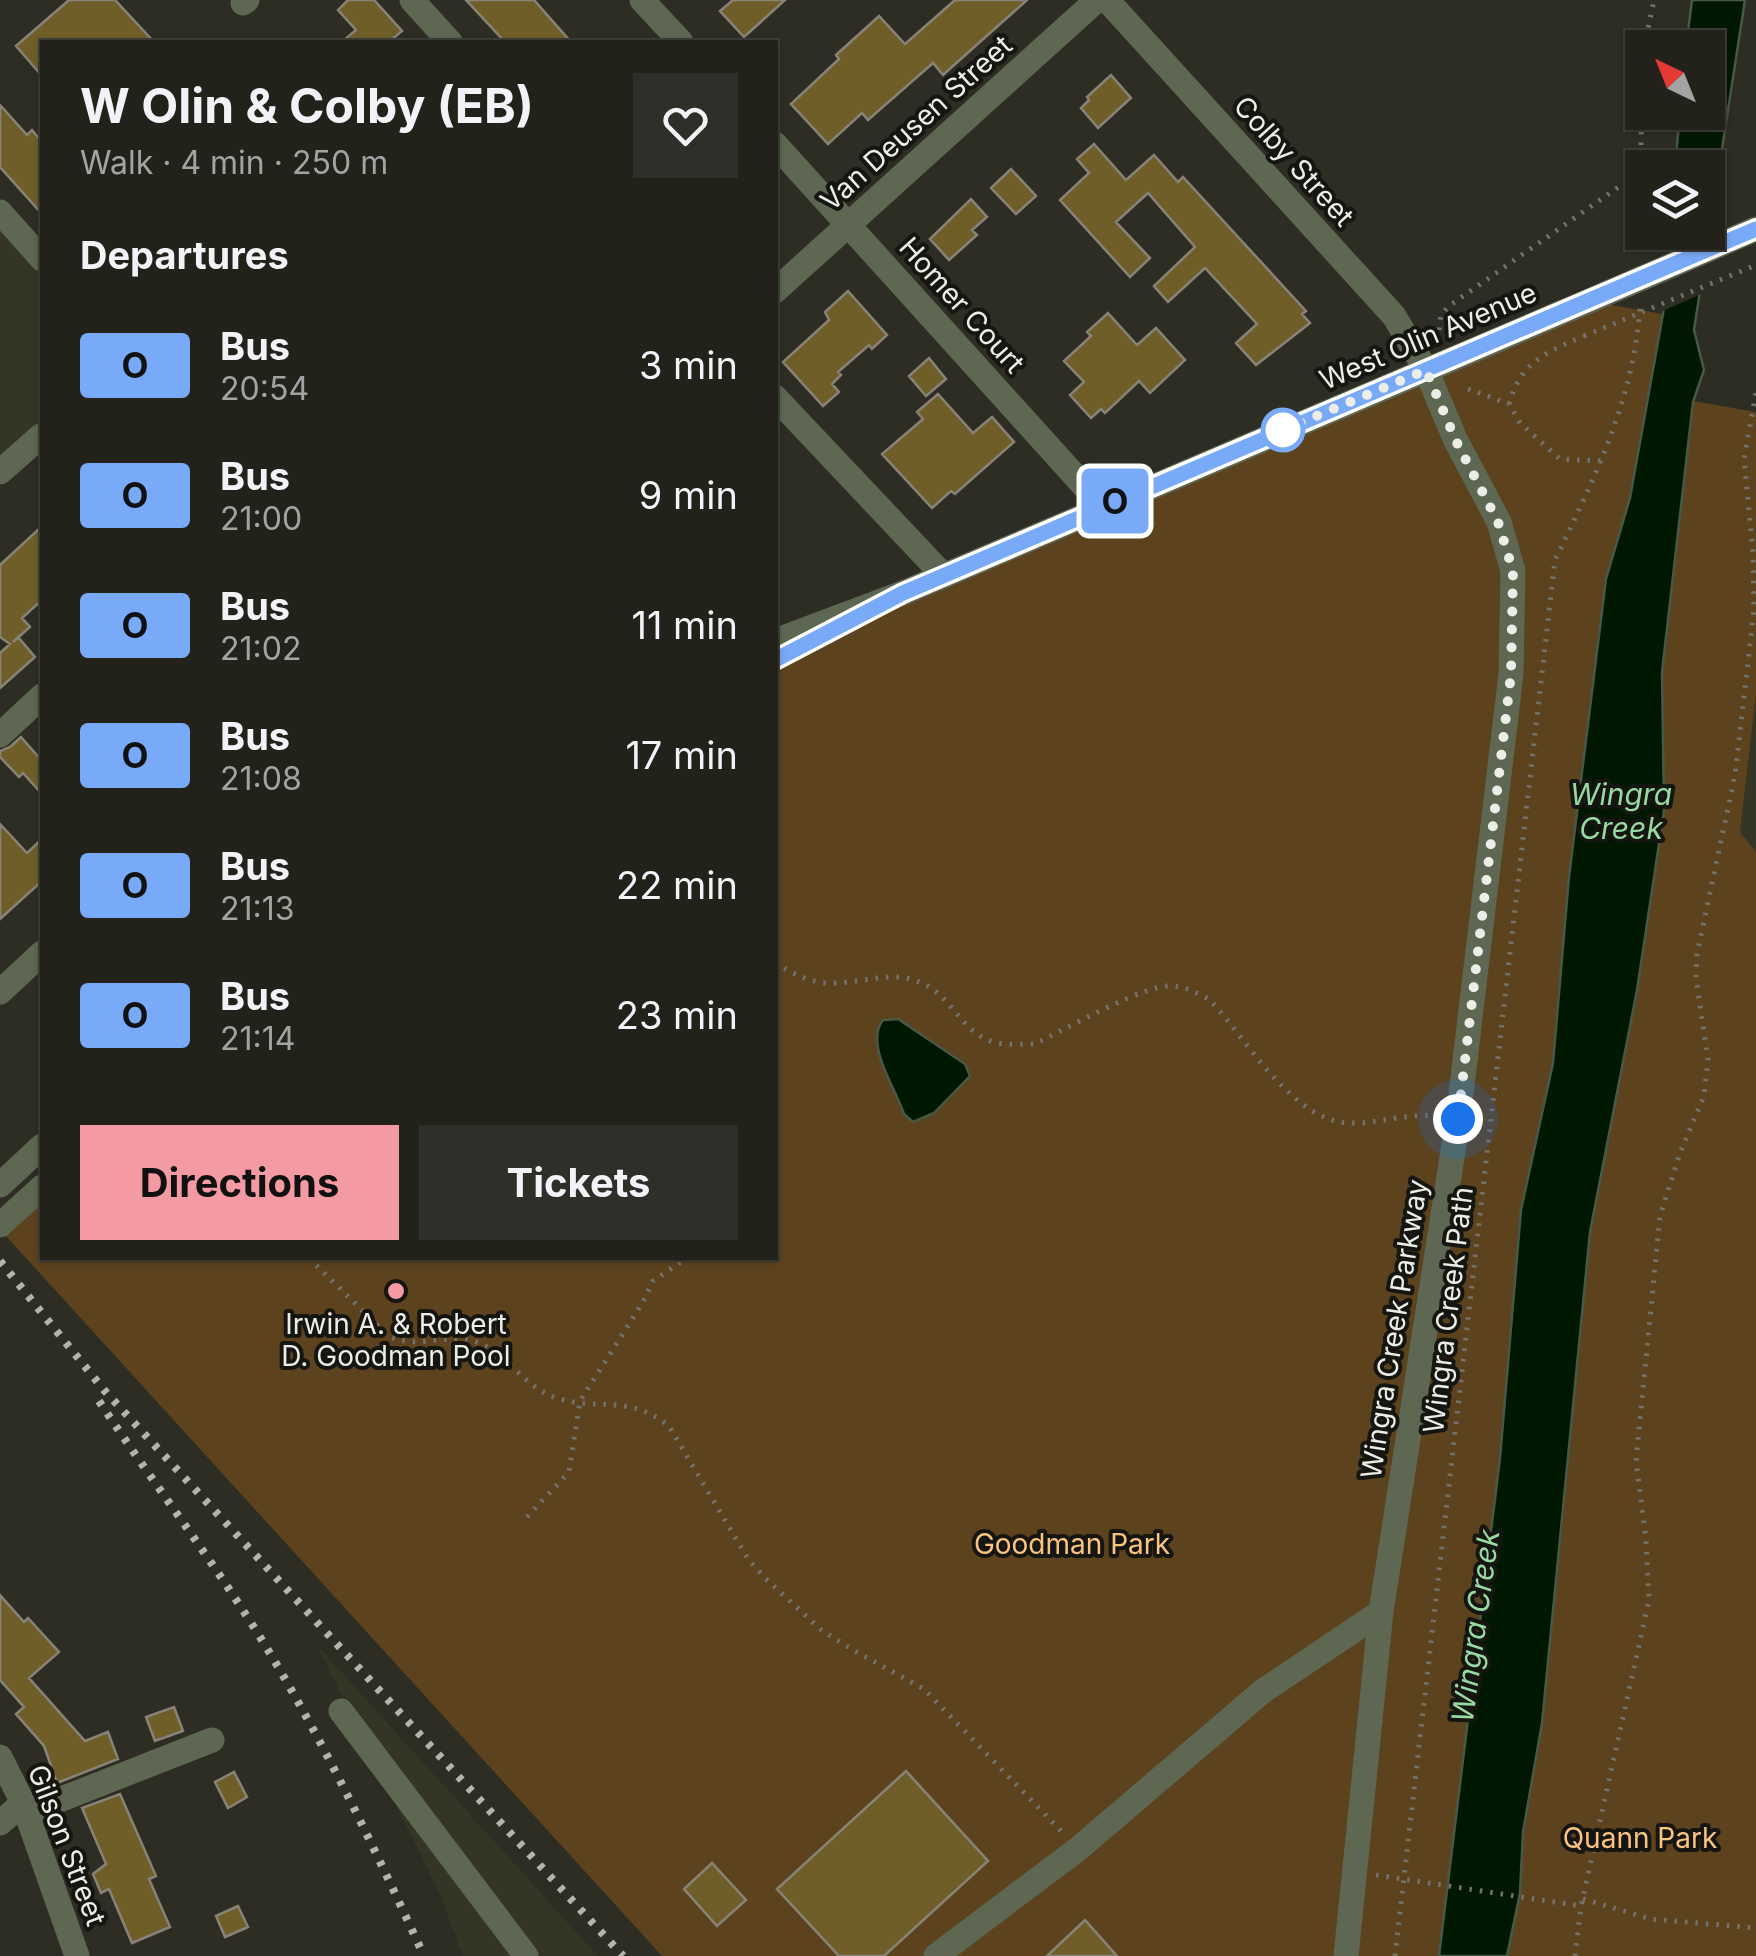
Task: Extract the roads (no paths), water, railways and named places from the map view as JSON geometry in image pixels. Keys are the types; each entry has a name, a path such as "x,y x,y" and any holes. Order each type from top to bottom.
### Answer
{"street":[{"path":"412,0 448,40"},
{"path":"642,0 679,40"},
{"name":"Van Deusen Street","path":"778,287 1097,0"},
{"name":"Colby Street","path":"1107,0 1394,316 1426,370"},
{"name":"Homer Court","path":"778,147 1103,506"},
{"path":"0,212 40,258"},
{"name":"West Olin Avenue","path":"778,640 944,576 1756,230"},
{"name":"Wingra Creek Parkway","path":"1346,1956 1380,1612 1458,1119 1511,674 1513,571 1498,522 1456,441 1426,370"},
{"path":"778,400 944,576"},
{"path":"0,472 40,436"},
{"name":"West Olin Avenue","path":"778,658 903,593"},
{"path":"0,735 40,698"},
{"path":"0,992 40,955"},
{"path":"0,1185 40,1148"},
{"path":"0,1225 40,1189"},
{"path":"936,1956 1078,1849 1262,1692 1380,1612"},
{"path":"341,1710 526,1956"},
{"path":"0,1823 24,1808 212,1740"},
{"name":"Gilson Street","path":"0,1756 24,1808 77,1956"}],"water":[{"name":"Wingra Creek","path":"1692,0 1745,0 1725,129 1725,30 1688,30"},
{"name":"Wingra Creek","path":"1678,130 1725,130 1722,150 1677,150"},
{"name":"Wingra Creek","path":"1669,250 1706,250 1694,330 1704,370 1693,402 1662,672 1664,811 1637,990 1590,1232 1542,1723 1523,1832 1520,1893 1507,1956 1439,1956 1500,1458 1521,1210 1553,1063 1569,877 1606,579 1630,498 1663,314"},
{"path":"898,1019 965,1064 970,1076 934,1113 913,1122 904,1114 883,1067 877,1041 883,1020"}],"railway":[{"path":"0,1261 104,1390 623,1956"},
{"path":"99,1401 215,1568 281,1672 356,1812 424,1956"}],"place":[{"name":"Irwin A. & Robert D. Goodman Pool","path":"396,1291"}],"park label":[{"name":"Goodman Park","path":"1072,1544"},
{"name":"Quann Park","path":"1640,1838"}]}
